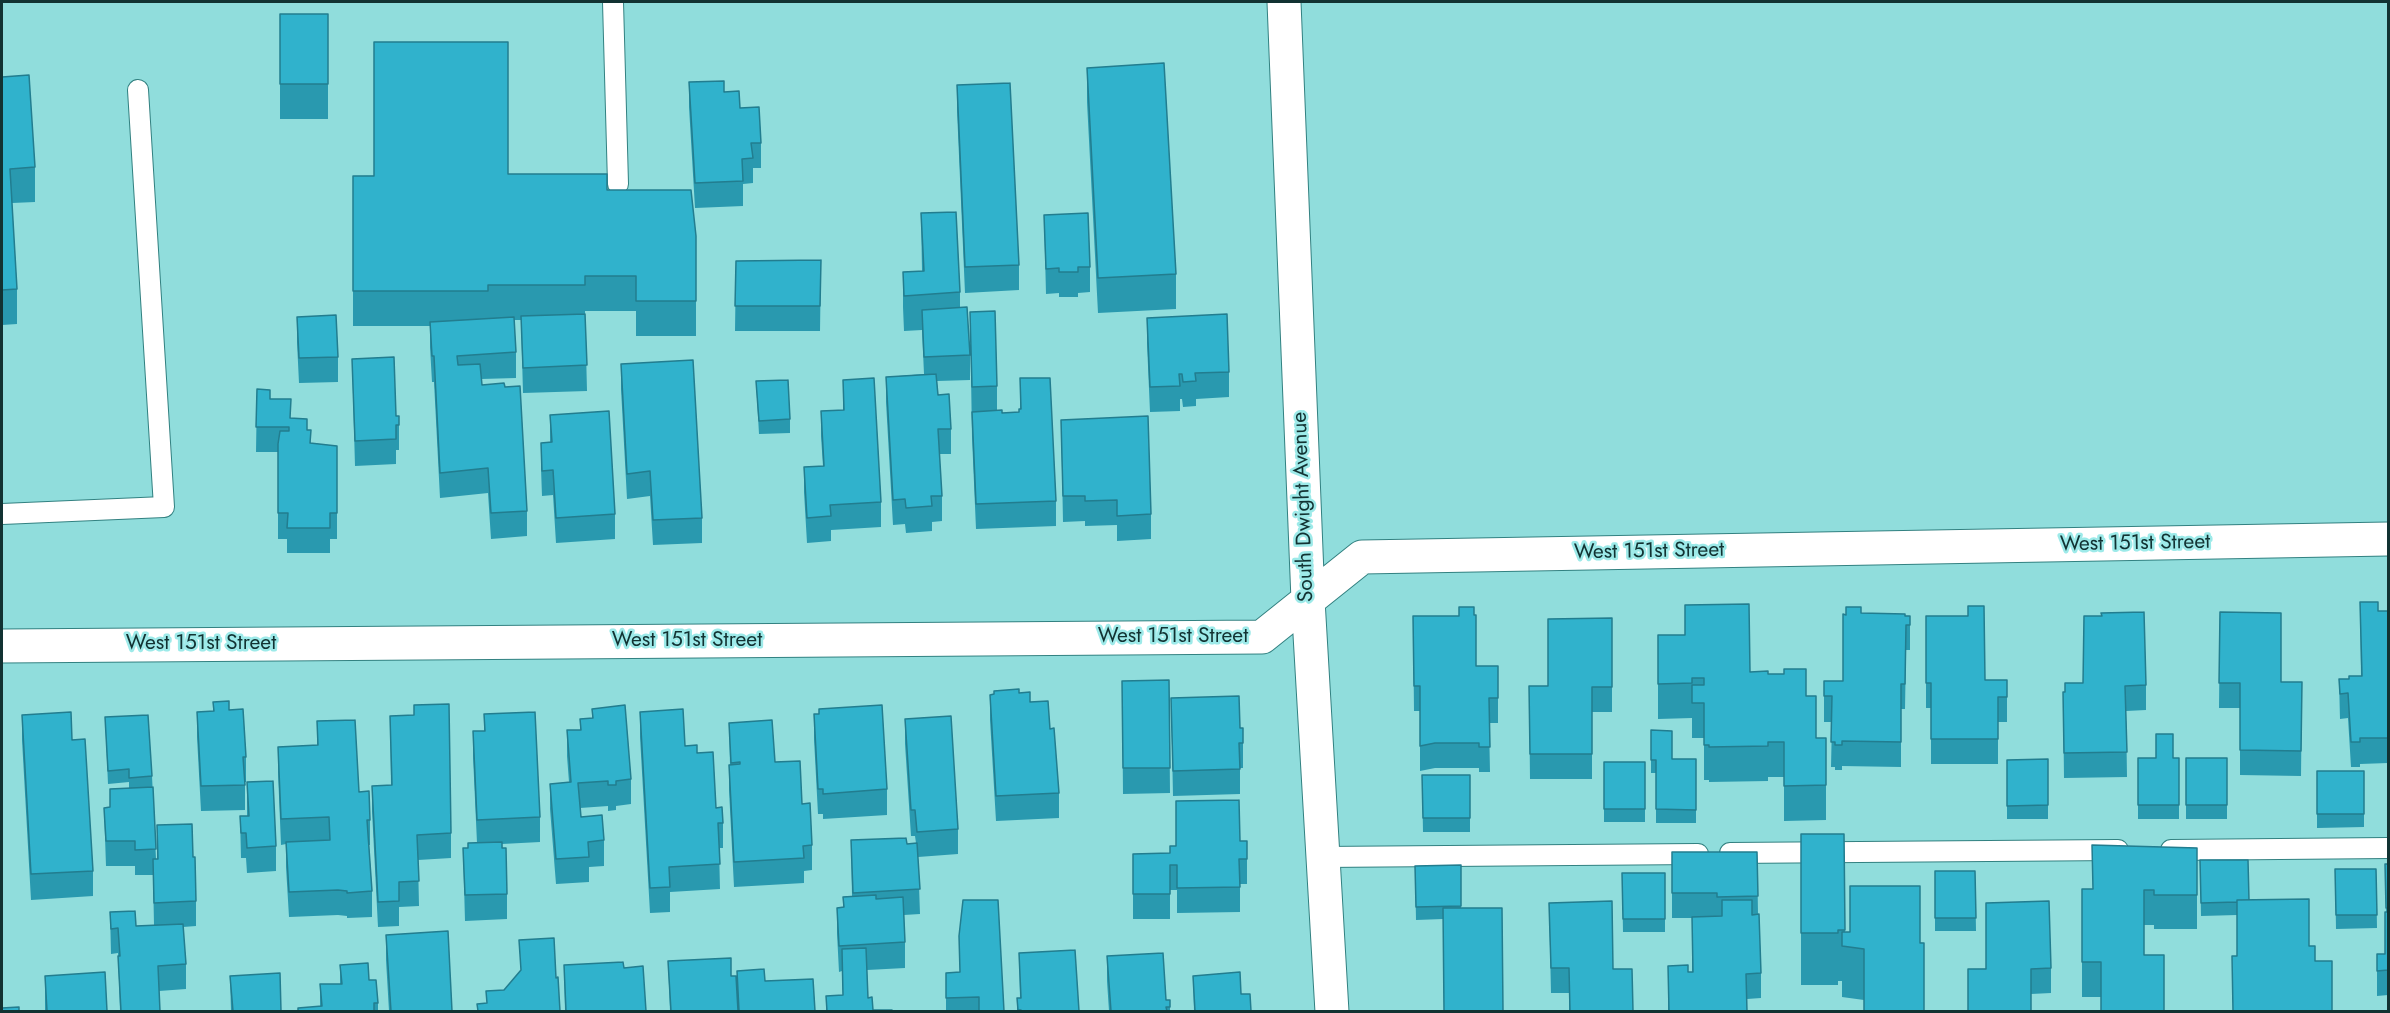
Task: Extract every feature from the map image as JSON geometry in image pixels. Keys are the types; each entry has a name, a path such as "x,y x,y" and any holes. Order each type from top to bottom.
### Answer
{"street":[{"name":"South Dwight Avenue","path":"1284,2 1308,600 1332,1011"},
{"name":"West 151st Street","path":"2,646 1262,637 1362,557 2388,539"}],"lane":[{"path":"613,2 618,184"},
{"path":"2,514 164,507 138,90"},
{"path":"1322,857 2388,848"}],"building":[{"path":"280,14 328,14 328,84 280,84"},
{"path":"374,42 508,42 508,174 607,174 607,190 691,190 696,236 696,301 636,301 636,276 585,276 585,285 488,285 488,291 353,291 353,176 374,176"},
{"path":"1164,63 1176,274 1098,278 1087,68"},
{"path":"29,75 35,167 10,169 17,289 2,290 2,77"},
{"path":"724,81 724,92 739,91 740,108 759,107 761,143 751,143 753,158 742,159 743,181 695,183 689,82"},
{"path":"1010,83 1019,265 965,267 957,85"},
{"path":"956,212 960,292 904,296 903,272 924,271 921,213"},
{"path":"1088,213 1090,267 1078,267 1078,272 1059,272 1059,268 1046,269 1044,215"},
{"path":"821,260 820,306 735,306 736,261"},
{"path":"967,307 970,355 924,357 922,310"},
{"path":"995,311 997,386 972,387 970,312"},
{"path":"585,314 587,365 523,368 521,316"},
{"path":"1227,314 1229,372 1195,373 1196,381 1183,382 1182,374 1179,374 1180,386 1150,387 1147,318"},
{"path":"336,315 338,357 299,358 297,317"},
{"path":"514,317 516,352 457,356 458,365 480,364 482,385 504,383 505,387 520,386 527,511 491,513 488,468 440,473 430,322"},
{"path":"394,357 396,416 399,416 399,425 396,425 396,439 355,441 352,359"},
{"path":"693,360 702,518 653,520 650,471 627,474 621,364"},
{"path":"936,374 938,395 949,394 951,429 938,429 942,496 931,496 932,506 906,508 905,499 893,500 886,377"},
{"path":"874,378 881,502 830,505 831,516 807,518 804,467 824,466 821,411 844,410 843,380"},
{"path":"1020,378 1050,378 1056,501 976,504 972,412 1002,410 1002,413 1019,412 1021,409"},
{"path":"788,380 790,419 759,421 756,381"},
{"path":"257,389 270,390 270,399 291,399 290,418 307,419 307,430 311,430 310,443 337,446 337,513 330,513 330,528 287,528 288,513 278,513 278,444 280,431 289,431 289,427 256,427"},
{"path":"609,411 615,514 556,518 553,470 542,471 541,443 552,442 550,415"},
{"path":"1148,416 1151,514 1117,516 1117,500 1085,501 1085,496 1063,496 1061,420"},
{"path":"2360,602 2378,602 2378,611 2388,611 2388,738 2360,738 2360,742 2351,742 2348,693 2340,694 2339,679 2362,676"},
{"path":"1749,604 1750,672 1768,671 1768,674 1784,674 1784,669 1806,669 1806,696 1816,696 1816,738 1826,738 1826,785 1784,786 1784,742 1768,742 1768,746 1709,747 1709,745 1704,745 1704,703 1692,703 1692,685 1704,685 1704,678 1692,678 1692,683 1658,684 1658,635 1685,635 1685,605"},
{"path":"1968,606 1984,606 1985,680 2007,680 2007,697 1998,697 1998,739 1931,739 1931,683 1926,683 1926,616 1968,616"},
{"path":"1459,607 1474,607 1476,666 1498,666 1498,698 1489,698 1490,747 1479,747 1479,743 1435,743 1420,746 1420,686 1414,686 1413,616 1459,616"},
{"path":"1846,607 1861,607 1861,613 1910,616 1910,625 1906,625 1905,684 1901,684 1901,742 1842,741 1842,745 1835,745 1835,742 1831,742 1832,696 1824,696 1824,681 1843,681 1843,614 1846,615"},
{"path":"2144,612 2146,685 2125,686 2127,752 2064,753 2063,692 2065,692 2065,683 2083,683 2084,616 2102,616 2101,613"},
{"path":"2220,612 2281,613 2281,682 2302,682 2301,751 2240,750 2240,683 2219,683"},
{"path":"1612,618 1612,687 1592,687 1592,754 1530,754 1529,686 1548,686 1548,619"},
{"path":"1169,680 1170,768 1123,768 1122,681"},
{"path":"1019,689 1019,693 1030,692 1030,702 1048,701 1050,729 1054,728 1059,793 996,796 990,695 994,694 994,691"},
{"path":"1239,696 1240,728 1243,728 1243,743 1239,743 1240,769 1173,771 1171,698"},
{"path":"229,701 229,710 243,709 245,785 201,786 197,712 214,711 213,702"},
{"path":"449,704 451,833 417,835 419,881 399,882 399,901 378,902 372,786 392,785 390,716 414,715 414,705"},
{"path":"625,705 631,779 616,781 616,785 608,785 608,781 578,783 581,817 602,815 604,840 588,842 589,857 556,859 550,784 571,782 567,730 581,730 580,719 593,718 592,709"},
{"path":"882,705 887,789 823,794 823,789 818,789 814,714 819,714 819,709"},
{"path":"683,709 685,746 697,745 697,753 713,752 716,808 722,807 723,823 718,823 720,864 669,867 670,887 650,888 640,712"},
{"path":"71,712 72,740 85,739 93,871 31,874 22,715"},
{"path":"535,712 540,817 477,820 473,731 485,731 484,714"},
{"path":"148,715 152,776 129,778 129,769 108,771 105,717"},
{"path":"951,716 958,829 917,832 915,810 911,810 905,719"},
{"path":"355,720 359,792 369,791 370,820 367,820 372,891 289,892 286,842 330,840 329,817 281,819 278,747 318,745 317,721"},
{"path":"772,720 775,762 800,761 802,804 810,803 812,845 803,846 804,858 734,862 729,765 740,764 740,762 731,763 729,723"},
{"path":"1651,730 1672,731 1672,759 1696,759 1696,810 1656,809 1656,760 1651,760"},
{"path":"2156,734 2173,734 2173,758 2179,758 2179,805 2138,805 2138,758 2156,758"},
{"path":"2186,758 2227,758 2227,805 2186,805"},
{"path":"2048,759 2048,805 2007,806 2007,760"},
{"path":"1604,762 1645,762 1645,809 1604,809"},
{"path":"2317,771 2364,771 2364,814 2317,814"},
{"path":"1422,775 1470,775 1470,818 1423,818"},
{"path":"273,781 276,846 247,848 246,833 241,833 240,816 249,816 247,782"},
{"path":"153,787 156,849 135,850 135,841 106,841 104,808 110,807 110,789"},
{"path":"1239,800 1240,841 1247,841 1247,859 1239,859 1240,887 1177,888 1177,865 1170,865 1170,894 1133,894 1133,854 1170,853 1170,846 1176,846 1176,801"},
{"path":"192,824 196,901 154,903 153,859 158,859 157,825"},
{"path":"1801,834 1844,834 1845,930 1838,930 1838,933 1801,933"},
{"path":"906,838 907,844 917,843 920,889 853,893 851,840"},
{"path":"502,842 502,848 506,848 507,894 465,895 463,848 468,848 468,843"},
{"path":"2092,845 2197,848 2197,895 2154,895 2154,890 2144,890 2144,955 2164,955 2164,1011 2101,1011 2101,962 2082,962 2082,889 2093,889"},
{"path":"1672,852 1757,852 1758,896 1717,897 1717,893 1672,893"},
{"path":"2200,860 2248,860 2249,900 2201,903"},
{"path":"2385,864 2388,864 2388,908 2386,908"},
{"path":"1461,865 1461,906 1416,907 1415,866"},
{"path":"2335,869 2376,869 2377,915 2336,915"},
{"path":"1935,871 1975,871 1976,918 1935,918"},
{"path":"1622,873 1665,873 1665,919 1623,919"},
{"path":"1850,886 1920,886 1920,943 1924,943 1924,1011 1864,1011 1864,949 1842,946 1842,932 1850,932"},
{"path":"876,895 876,899 903,897 905,942 839,946 837,908 844,907 843,897"},
{"path":"2309,899 2309,946 2315,946 2315,961 2332,961 2332,1011 2233,1011 2232,956 2237,956 2237,900"},
{"path":"963,900 998,900 1004,1011 979,1011 979,997 946,998 946,973 960,972 959,936"},
{"path":"1722,900 1752,900 1752,915 1759,914 1761,973 1746,974 1747,1011 1669,1011 1668,966 1688,965 1688,972 1693,972 1692,917 1722,916"},
{"path":"1612,901 1613,969 1632,969 1633,1011 1570,1011 1569,968 1551,968 1549,903"},
{"path":"2049,901 2051,968 2031,969 2031,1011 1968,1011 1968,969 1986,969 1986,903"},
{"path":"1443,908 1502,908 1503,1011 1444,1011"},
{"path":"135,911 136,926 183,924 186,964 158,966 160,1011 121,1011 118,928 111,929 110,912"},
{"path":"2385,912 2388,912 2388,970 2377,971 2377,954 2385,954"},
{"path":"448,931 452,1011 391,1011 386,935"},
{"path":"554,938 560,1011 478,1011 477,1004 487,1003 486,991 504,990 521,970 519,940"},
{"path":"866,948 868,998 872,997 873,1010 892,1011 827,1011 826,996 843,995 842,949"},
{"path":"1075,950 1079,1011 1018,1010 1017,998 1021,998 1019,953"},
{"path":"1163,953 1166,1000 1170,1000 1170,1007 1166,1007 1167,1011 1111,1011 1107,956"},
{"path":"731,958 731,976 736,976 738,1011 671,1011 668,961"},
{"path":"623,962 624,968 643,966 646,1011 566,1011 564,965"},
{"path":"368,963 369,980 376,980 378,1003 374,1003 374,1011 298,1011 298,1008 322,1006 320,984 342,984 340,965"},
{"path":"764,969 765,981 813,979 815,1011 739,1011 737,971"},
{"path":"105,972 107,1011 47,1011 45,976"},
{"path":"1240,972 1241,994 1250,994 1251,1011 1195,1011 1193,976"},
{"path":"280,973 281,1011 233,1011 230,976"},
{"path":"19,1007 19,1011 2,1011 2,1008"}]}
